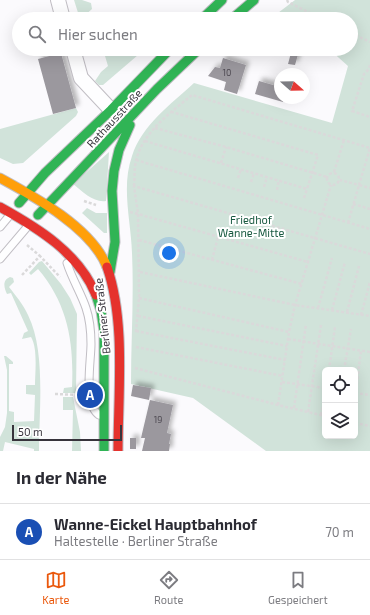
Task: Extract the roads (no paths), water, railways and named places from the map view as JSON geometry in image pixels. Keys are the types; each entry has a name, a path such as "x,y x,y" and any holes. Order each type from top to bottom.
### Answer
{"street":[{"path":"58,0 61,12"},
{"path":"209,12 222,0"},
{"path":"240,12 254,0"},
{"path":"75,56 81,78 111,110"},
{"name":"Rathausstraße","path":"27,193 45,173 111,110 163,56"},
{"name":"Rathausstraße","path":"47,205 157,89 192,56"},
{"path":"110,272 115,242 112,209 114,171 119,150 133,116"},
{"name":"Berliner Straße","path":"0,178 47,205 89,240 97,249 110,272 116,306 118,332 118,451"},
{"path":"12,213 27,193"},
{"path":"29,224 47,205"},
{"name":"Berliner Straße","path":"0,207 29,224 63,249 76,261 92,286 101,310 104,338 104,451"}],"lane":[{"path":"0,227 12,213"},
{"path":"0,259 29,224"},
{"path":"63,249 68,268 86,308 90,323 90,395 92,405 96,413 104,419"}],"place":[{"name":"Wanne-Eickel Hauptbahnhof","path":"90,395"}],"park label":[{"name":"Friedhof Wanne-Mitte","path":"251,225"}]}
